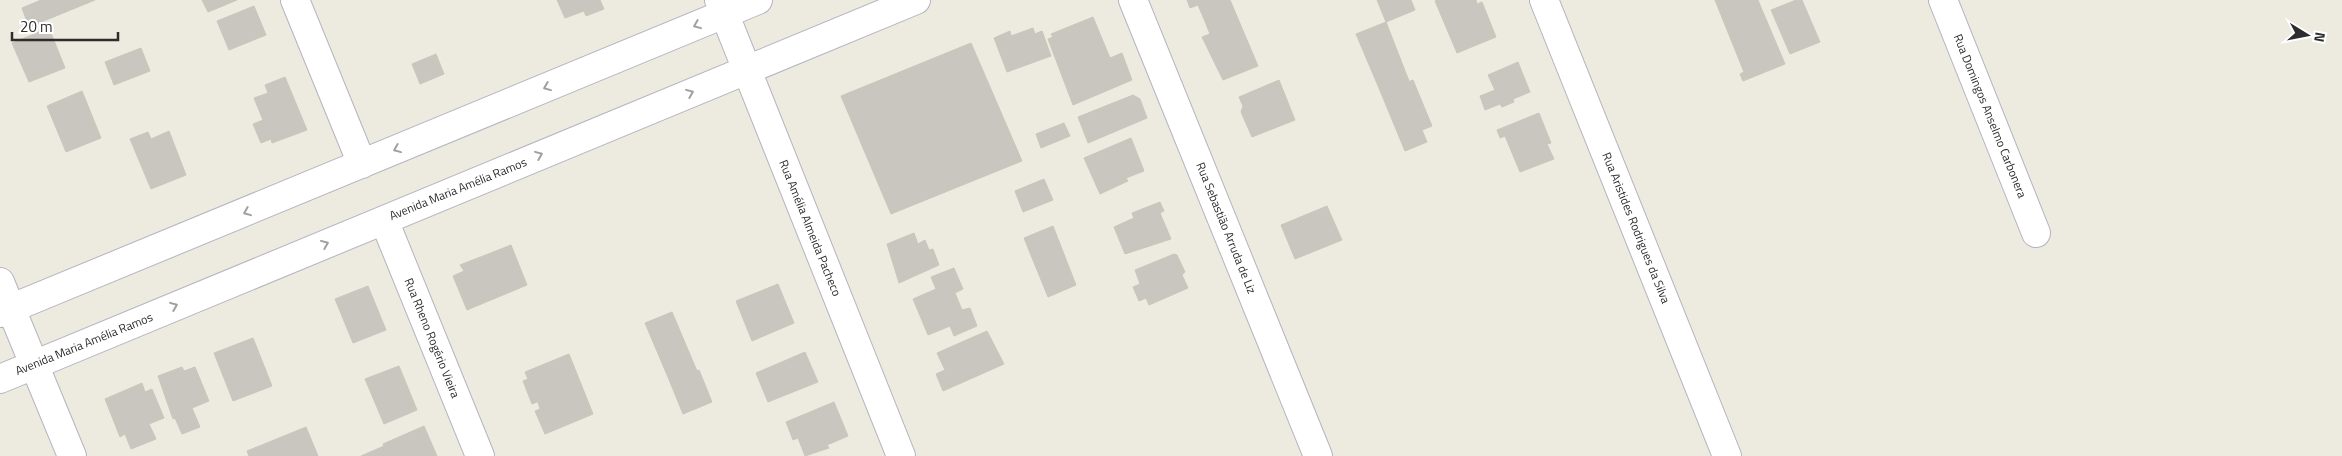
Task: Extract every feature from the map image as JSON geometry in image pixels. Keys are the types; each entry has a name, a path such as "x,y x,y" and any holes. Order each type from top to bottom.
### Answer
{"street":[{"path":"295,0 362,164"},
{"path":"6,311 362,164 722,7 758,0"},
{"name":"Avenida Maria Amélia Ramos","path":"0,379 916,0"},
{"name":"Rua Sebastião Arruda de Liz","path":"1133,0 1318,456"},
{"name":"Rua Aristides Rodrigues da Silva","path":"1544,0 1727,456"},
{"name":"Rua Domingos Anselmo Carbonera","path":"1943,0 2036,232"},
{"name":"Rua Amélia Almeida Pacheco","path":"722,7 901,456"},
{"name":"Rua Rheno Rogério Vieira","path":"384,220 480,456"},
{"path":"0,282 6,311 34,364 72,456"}],"building":[{"path":"41,0 95,0 29,27 22,8"},
{"path":"202,0 237,0 208,12"},
{"path":"557,0 600,0 604,9 586,16 584,11 565,18"},
{"path":"1187,0 1230,0 1233,7 1204,19 1198,5 1190,8"},
{"path":"1377,0 1411,0 1415,10 1386,22"},
{"path":"1476,0 1477,4 1482,2 1496,37 1457,53 1435,1"},
{"path":"1715,0 1758,0 1760,5 1723,20"},
{"path":"1796,0 1802,0 1820,42 1790,54 1771,10"},
{"path":"1760,5 1785,64 1743,81 1740,74 1744,72 1723,20"},
{"path":"254,6 266,35 229,50 217,21"},
{"path":"1233,7 1258,66 1223,80 1202,37 1210,34 1204,19"},
{"path":"1093,17 1110,58 1122,53 1132,80 1073,105 1048,39 1053,37 1051,34"},
{"path":"1386,22 1409,81 1381,93 1356,34"},
{"path":"49,28 65,68 29,82 12,43"},
{"path":"1033,28 1035,34 1042,31 1051,56 1007,72 994,38 1010,31 1011,36"},
{"path":"971,43 1022,161 891,214 841,96"},
{"path":"141,48 150,71 114,85 105,62"},
{"path":"436,54 444,74 420,84 412,64"},
{"path":"1518,62 1530,92 1513,99 1514,102 1502,107 1500,104 1485,110 1480,96 1495,90 1488,75"},
{"path":"285,77 307,130 272,143 271,139 261,143 253,124 263,120 254,98 268,93 265,85"},
{"path":"1279,80 1295,120 1252,137 1241,112 1243,106 1239,97"},
{"path":"1413,80 1432,126 1422,130 1427,142 1405,151 1381,93"},
{"path":"82,91 101,138 66,152 47,106"},
{"path":"1133,95 1140,99 1147,118 1088,143 1078,117"},
{"path":"1539,113 1551,143 1547,144 1554,159 1520,172 1505,136 1500,138 1497,130"},
{"path":"1064,123 1070,136 1041,148 1036,134"},
{"path":"169,131 186,175 151,189 130,139 148,132 151,139"},
{"path":"1131,138 1144,171 1126,178 1128,181 1100,194 1084,158"},
{"path":"1044,179 1053,200 1023,212 1015,191"},
{"path":"1160,202 1164,211 1160,213 1171,239 1125,254 1114,227 1134,218 1132,213"},
{"path":"1327,206 1342,240 1295,259 1281,225"},
{"path":"1053,226 1076,285 1048,297 1024,238"},
{"path":"914,233 918,244 925,240 929,250 933,249 939,265 899,283 887,244"},
{"path":"511,245 527,285 467,310 453,276 464,271 460,265"},
{"path":"1174,254 1177,255 1185,272 1182,275 1188,288 1149,305 1146,298 1139,301 1133,287 1140,284 1135,270"},
{"path":"954,268 963,289 955,293 962,310 970,308 977,326 954,336 950,326 928,335 913,299 936,289 931,277"},
{"path":"778,284 794,323 752,341 736,301"},
{"path":"368,286 386,330 353,343 335,299"},
{"path":"672,312 697,371 670,382 645,323"},
{"path":"987,331 1004,364 943,391 936,374 945,370 937,353"},
{"path":"253,338 272,386 233,401 214,353"},
{"path":"805,352 818,382 768,402 756,373"},
{"path":"569,354 581,384 532,404 523,381 528,379 525,372"},
{"path":"399,366 417,410 384,424 365,379"},
{"path":"182,367 184,371 195,367 209,401 192,408 200,427 182,434 175,418 173,419 158,376"},
{"path":"699,370 712,402 683,414 670,382"},
{"path":"142,383 145,392 152,389 164,418 149,424 156,439 131,449 125,434 120,437 105,399"},
{"path":"581,384 593,414 545,434 535,411 540,409 538,402"},
{"path":"834,402 848,436 827,445 829,448 805,456 798,438 793,440 786,422"},
{"path":"424,426 437,456 388,456 383,444"},
{"path":"306,427 318,456 249,456 247,451"},
{"path":"384,446 388,456 361,456"}]}
